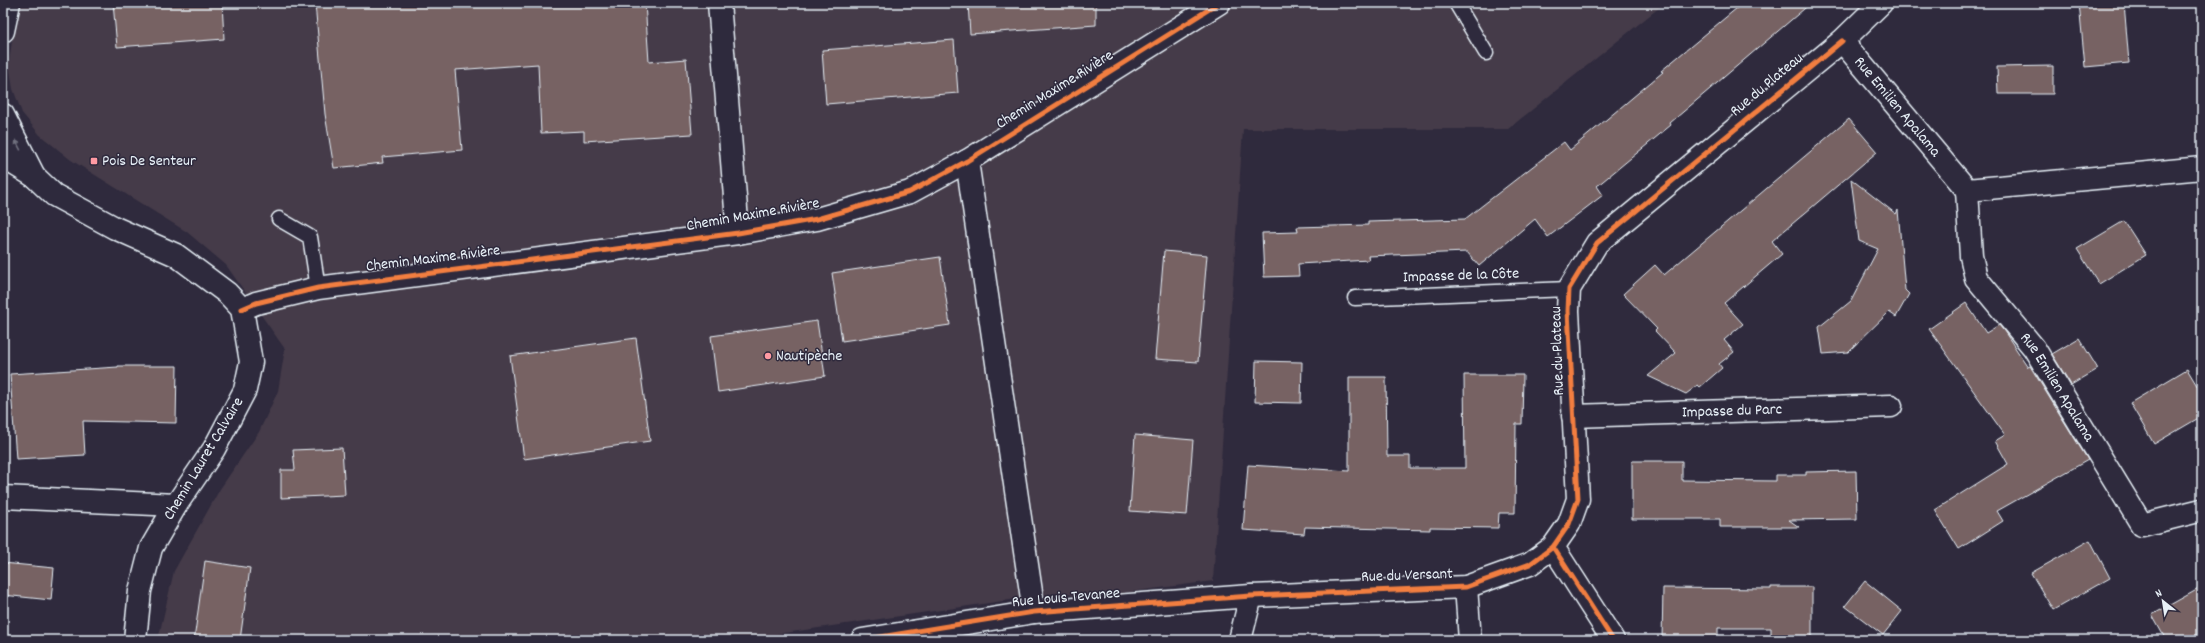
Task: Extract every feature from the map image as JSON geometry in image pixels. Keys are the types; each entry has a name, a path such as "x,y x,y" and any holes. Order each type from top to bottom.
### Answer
{"street":[{"path":"3,31 9,3"},
{"name":"Chemin Maxime Rivière","path":"720,3 738,233"},
{"name":"Chemin Maxime Rivière","path":"242,309 256,303 318,288 738,233 816,219 910,192 967,161 1219,3"},
{"name":"Rue du Plateau","path":"1553,547 1570,524 1578,499 1568,311 1569,289 1597,243 1842,41 1881,3"},
{"name":"Rue Emilien Apalama","path":"1842,41 1967,190 1971,256 1976,278 2034,348 2142,525 2202,510"},
{"path":"3,115 34,176"},
{"path":"3,157 34,176 54,195 115,228 176,255 227,294 242,309"},
{"path":"967,161 1034,612"},
{"path":"1967,190 2202,168"},
{"name":"Chemin Lauret Calvaire","path":"135,640 140,591 151,548 176,505 214,449 245,390 251,362 242,309"},
{"name":"Impasse du Parc","path":"1573,416 1891,406"},
{"path":"3,497 176,505"},
{"path":"1553,547 1613,640"},
{"name":"Rue du Versant","path":"1251,596 1466,587 1530,564 1553,547"},
{"path":"1466,587 1470,640"},
{"path":"1240,640 1251,596"},
{"name":"Rue Louis Tevanee","path":"862,640 1034,612 1251,596"}],"lane":[{"path":"1456,3 1486,53"},
{"path":"279,218 310,237 318,288"},
{"name":"Impasse de la Côte","path":"1355,298 1569,289"}],"shaded area":[{"path":"17,3 1665,3 1508,129 1243,129 1213,581 1091,597 1057,593 737,640 158,640 174,571 220,489 259,432 278,391 285,349 226,265 187,232 71,160 40,135 22,113 13,89 9,63"}],"building":[{"path":"113,3 222,3 224,39 117,47"},
{"path":"315,3 645,3 649,62 686,59 692,134 584,141 584,131 541,133 538,64 455,70 462,150 382,157 383,163 334,168 325,114"},
{"path":"968,3 1096,3 1096,25 970,34"},
{"path":"1743,3 1811,3 1670,123 1671,125 1597,186 1603,195 1548,237 1535,219 1479,266 1467,252 1368,256 1369,260 1298,264 1299,276 1264,277 1262,233 1298,232 1297,227 1368,225 1368,222 1465,219 1564,142 1570,150 1663,72 1661,71"},
{"path":"2079,3 2124,3 2129,63 2085,67"},
{"path":"954,40 958,93 826,104 822,50"},
{"path":"2053,66 2053,94 1998,94 1997,67"},
{"path":"1849,119 1877,152 1772,241 1782,254 1724,303 1743,324 1724,340 1734,352 1719,364 1722,368 1700,387 1698,385 1686,394 1648,376 1676,353 1655,331 1657,329 1623,294 1655,265 1664,275"},
{"path":"1851,179 1896,214 1898,210 1905,290 1909,294 1896,317 1889,312 1848,352 1823,354 1819,327 1851,301 1878,249 1859,241"},
{"path":"2124,221 2146,255 2099,284 2077,249"},
{"path":"1164,251 1207,255 1198,362 1155,359"},
{"path":"940,257 950,325 842,341 832,273"},
{"path":"1966,303 1986,333 1999,325 2004,331 2028,367 2030,366 2088,460 1997,511 2003,521 1959,549 1935,510 2008,464 1995,441 2005,435 1929,329"},
{"name":"Nautipèche","path":"817,321 825,376 718,392 711,336"},
{"path":"636,338 650,441 524,459 510,356"},
{"path":"2079,338 2098,369 2071,385 2052,354"},
{"path":"1256,361 1302,362 1301,403 1255,402"},
{"path":"118,366 177,366 176,423 83,421 85,455 16,459 10,374"},
{"path":"2187,369 2202,394 2202,416 2154,444 2130,403"},
{"path":"1464,375 1523,375 1522,424 1516,424 1515,513 1499,513 1498,528 1430,527 1430,530 1305,527 1304,534 1243,530 1248,465 1349,471 1349,377 1386,377 1387,456 1410,456 1410,468 1465,468"},
{"path":"1135,435 1193,440 1187,515 1130,511"},
{"path":"342,448 345,495 281,498 281,470 295,470 293,450"},
{"path":"1632,461 1682,461 1682,480 1776,481 1776,475 1806,475 1806,472 1856,471 1857,519 1789,520 1799,527 1720,527 1720,519 1632,519"},
{"path":"2090,540 2110,578 2053,610 2031,573"},
{"path":"205,561 250,568 240,640 194,640"},
{"path":"3,563 54,568 51,600 3,595"},
{"path":"1865,581 1902,611 1883,635 1845,606"},
{"path":"1771,587 1812,587 1812,638 1771,639 1771,628 1718,628 1718,640 1662,640 1663,588 1771,589"},
{"path":"2202,587 2202,640 2166,640 2152,615"}],"cycle path":[{"path":"242,309 256,303 318,288 738,233 817,219 910,192 967,161 1219,3"},
{"path":"1613,640 1553,547 1569,524 1578,499 1568,311 1569,289 1597,243 1842,41"},
{"path":"862,640 1034,612 1251,596 1466,587 1530,564 1553,547"}],"place":[{"name":"Pois De Senteur","path":"94,161"},
{"name":"Nautipèche","path":"768,356"}]}
